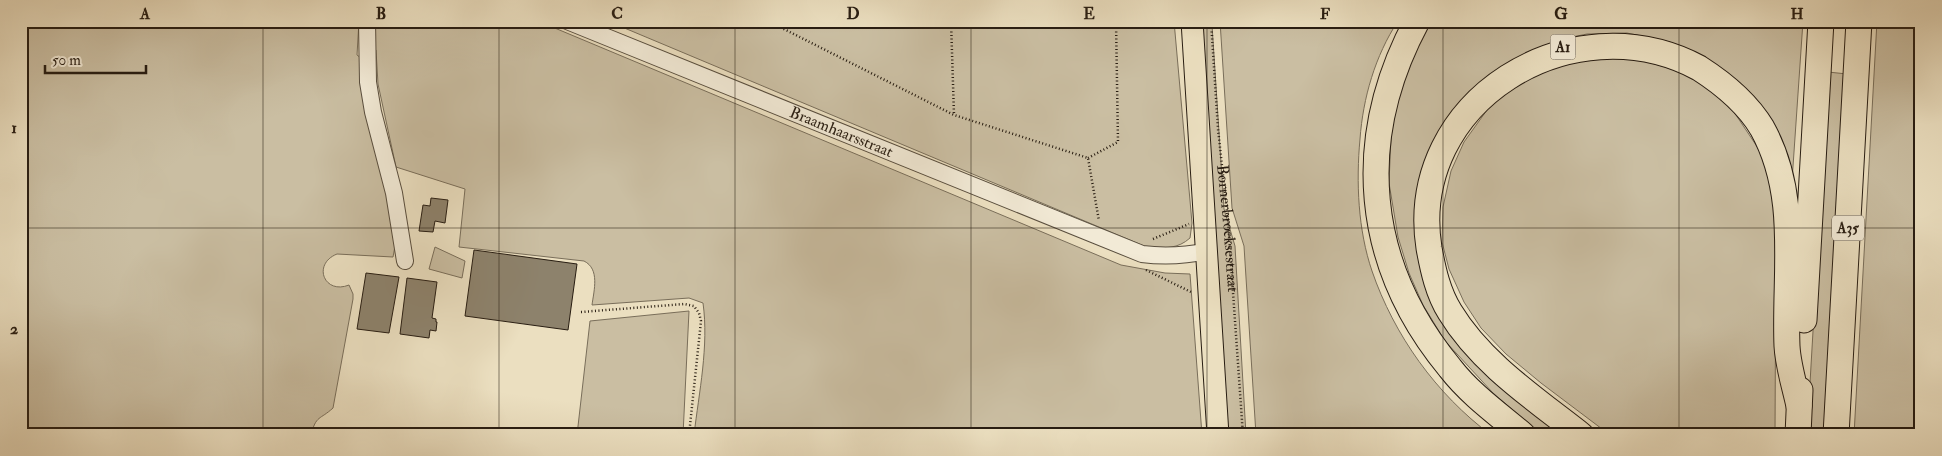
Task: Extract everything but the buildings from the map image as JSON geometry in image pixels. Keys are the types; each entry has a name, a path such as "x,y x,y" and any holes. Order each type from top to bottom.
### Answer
{"highway":[{"path":"1417,21 1394,70 1379,128 1376,192 1382,235 1396,281 1418,324 1450,369 1485,403 1523,435"},
{"name":"A35","path":"1798,435 1821,21"},
{"name":"A35","path":"1836,435 1858,21"},
{"name":"A1","path":"1580,435 1484,356 1458,325 1438,286 1427,237 1427,216 1428,196 1443,148 1465,109 1480,93 1496,79 1525,61 1556,48 1591,42 1622,42 1654,47 1689,61 1719,80 1739,98 1761,127 1783,181 1787,211 1787,348 1799,406"}],"main road":[{"name":"Bornerbroeksestraat","path":"1192,21 1218,435"}],"street":[{"path":"367,21 368,82 373,112 394,193 405,261"},
{"name":"Braamhaarsstraat","path":"567,21 1142,254 1163,257 1207,252"}],"path":[{"path":"768,21 954,115 1088,158 1118,142 1116,21"},
{"path":"951,21 954,115"},
{"name":"Bornerbroeksestraat","path":"1211,21 1218,129 1234,292 1243,435"},
{"path":"1088,158 1102,238"},
{"path":"1150,241 1187,224 1228,221"},
{"path":"1142,268 1188,292 1209,294 1234,292"},
{"path":"581,312 684,304 694,306 701,321 690,435"}],"shaded area":[{"path":"21,21 359,21 357,55 361,58 398,230 393,257 337,254 325,264 324,277 328,282 333,286 340,287 349,285 353,299 333,408 319,418 311,435 21,435"},
{"path":"370,21 538,21 1121,265 1165,273 1190,274 1202,435 694,435 704,352 705,319 703,303 689,298 592,305 595,287 594,274 589,265 584,261 459,247 465,189 396,167 378,84 376,50 370,44"},
{"path":"623,21 1174,21 1192,223 1190,238 1176,246 1149,248 622,27"},
{"path":"1199,21 1211,21 1212,25 1224,209 1235,246 1246,435 1227,435"},
{"path":"1220,21 1398,21 1377,63 1364,108 1360,139 1358,189 1361,223 1367,255 1381,295 1392,318 1419,362 1452,401 1491,435 1256,435 1244,246 1232,208"},
{"path":"1429,21 1803,21 1792,181 1710,63 1670,42 1627,33 1587,34 1562,39 1523,56 1493,75 1444,134 1433,284 1574,435 1542,435 1493,393 1445,341 1423,305 1409,273 1398,237 1389,183 1391,137 1397,95"},
{"path":"1877,21 1921,21 1921,435 1854,435"},
{"path":"1613,52 1686,73 1715,93 1734,112 1758,148 1766,165 1776,220 1775,435 1610,435 1506,354 1481,328 1464,302 1449,269 1442,242 1443,207 1451,171 1464,142 1487,110 1510,88 1547,66"},
{"path":"1828,72 1847,74 1827,435 1807,435"},
{"path":"435,247 465,261 462,278 429,269"},
{"path":"689,311 683,435 577,435 590,321"}]}
